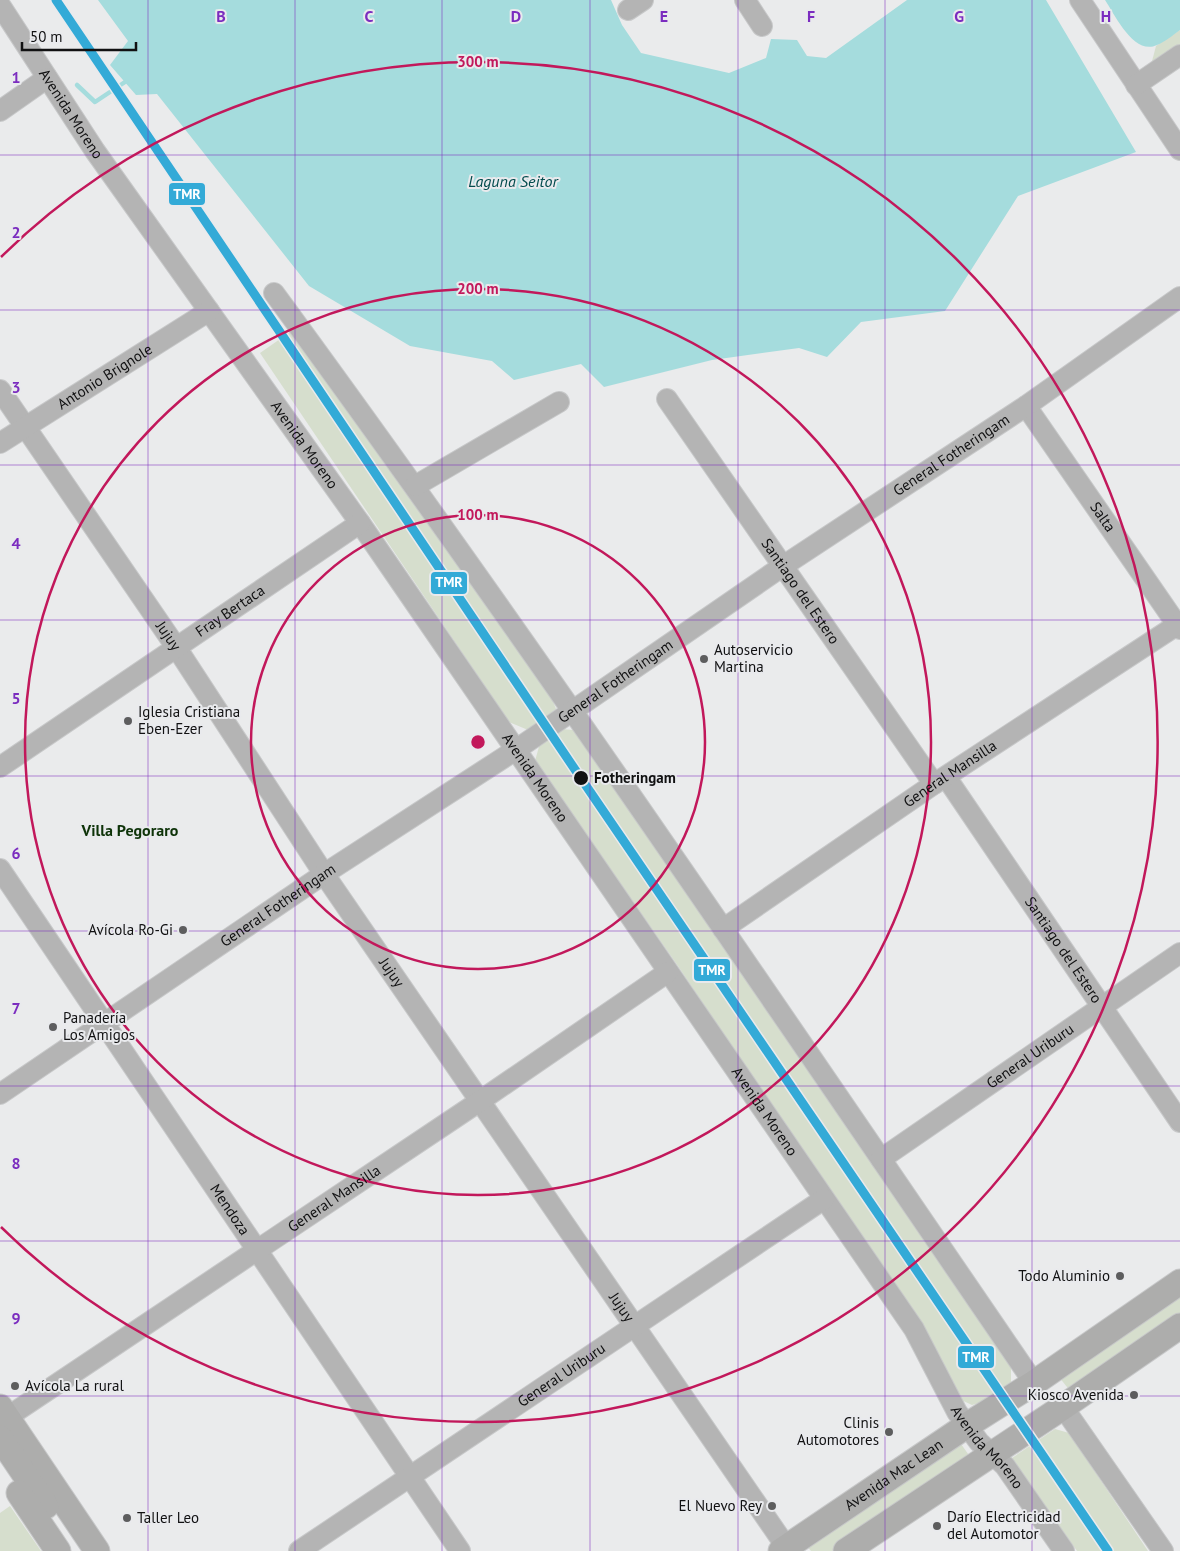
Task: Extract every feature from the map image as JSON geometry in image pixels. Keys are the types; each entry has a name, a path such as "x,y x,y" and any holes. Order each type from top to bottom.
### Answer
{"main road":[{"name":"Avenida Mac Lean","path":"786,1550 1180,1282"},
{"path":"846,1551 1063,1407 1180,1326"},
{"path":"1034,1383 1063,1407"},
{"path":"2,1421 77,1551"},
{"path":"2,1421 97,1551"},
{"path":"0,1464 58,1551"}],"street":[{"path":"745,0 762,26"},
{"path":"1080,0 1180,150"},
{"name":"Avenida Moreno","path":"0,5 95,151 360,523 914,1329 966,1426 990,1455 1005,1466 1064,1551"},
{"path":"1136,85 1180,55"},
{"path":"0,112 47,78"},
{"path":"274,294 415,486 724,929 1034,1383"},
{"name":"General Fotheringam","path":"0,1094 324,874 517,749 783,566 1026,406 1180,297"},
{"name":"Antonio Brignole","path":"0,443 209,312"},
{"name":"Jujuy","path":"0,390 176,647 324,874 636,1325 786,1550"},
{"name":"Santiago del Estero","path":"667,398 783,566 940,781 1180,1122"},
{"path":"415,486 559,402"},
{"name":"Salta","path":"1026,406 1179,625"},
{"name":"Fray Bertaca","path":"0,767 360,523"},
{"name":"General Mansilla","path":"724,929 940,781 1179,625"},
{"name":"Mendoza","path":"0,870 460,1551"},
{"name":"General Uriburu","path":"881,1159 1180,953"},
{"name":"General Mansilla","path":"2,1421 480,1101 668,972"},
{"name":"General Uriburu","path":"299,1551 824,1198"},
{"path":"1063,1407 1163,1551"}],"green space":[{"path":"1180,30 1180,45 1151,65 1156,46"},
{"path":"293,330 549,691 556,709 528,730 509,722 260,353"},
{"path":"559,729 575,730 1011,1366 1011,1383 992,1399 972,1405 957,1398 931,1344 678,966 535,761 540,743"},
{"path":"1180,1294 1180,1314 1071,1392 1059,1377"},
{"path":"1055,1429 1069,1433 1148,1551 1077,1551 1012,1458"},
{"path":"961,1444 971,1458 832,1551 811,1551 807,1546"},
{"path":"10,1506 41,1551 0,1551 0,1513"}],"water":[{"name":"Laguna Seitor","path":"98,0 611,0 622,25 641,53 729,73 766,58 771,39 797,40 807,56 826,58 907,0 1046,0 1136,152 1018,196 945,311 861,322 827,357 799,348 712,360 604,387 581,364 514,380 492,361 410,346 309,286 157,94 136,95 110,65 128,41"},
{"path":"1105,0 1180,0 1180,30 1157,45 1149,47 1141,45 1126,32"}],"waterway":[{"path":"77,85 95,102 125,82"}],"transit line":[{"name":"TMR","path":"56,0 578,774 1108,1551"}],"place":[{"name":"Autoservicio Martina","path":"704,659"},
{"name":"Iglesia Cristiana Eben-Ezer","path":"128,721"},
{"name":"Fotheringam","path":"581,778"},
{"name":"Avícola Ro-Gi","path":"183,930"},
{"name":"Panadería Los Amigos","path":"53,1027"},
{"name":"Todo Aluminio","path":"1120,1276"},
{"name":"Avícola La rural","path":"15,1386"},
{"name":"Kiosco Avenida","path":"1134,1395"},
{"name":"Clinis Automotores","path":"889,1432"},
{"name":"El Nuevo Rey","path":"772,1506"},
{"name":"Taller Leo","path":"127,1518"},
{"name":"Darío Electricidad del Automotor","path":"937,1526"}],"district":[{"name":"Villa Pegoraro","path":"130,830"}]}
